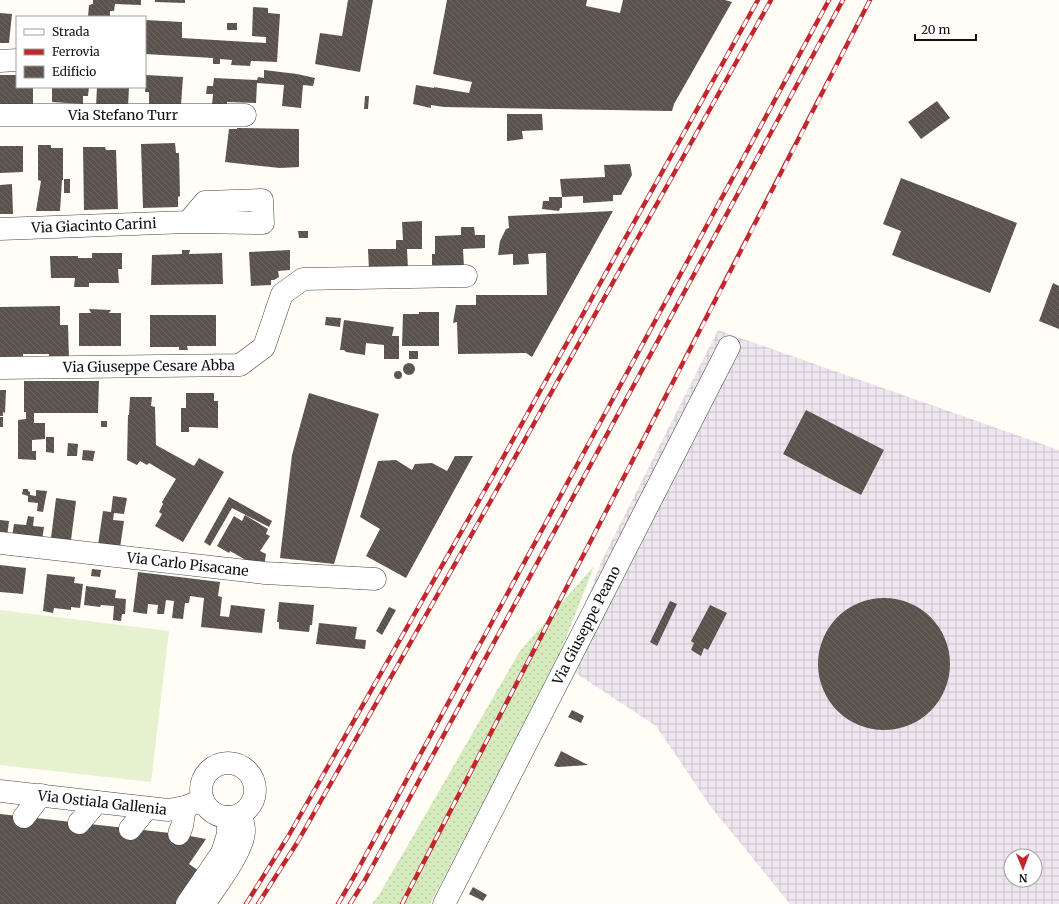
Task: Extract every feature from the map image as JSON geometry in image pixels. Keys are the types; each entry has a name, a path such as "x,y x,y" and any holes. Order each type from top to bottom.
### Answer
{"street":[{"path":"0,61 16,60"},
{"name":"Via Stefano Turr","path":"0,115 245,115"},
{"name":"Via Giacinto Carini","path":"0,229 188,222"},
{"name":"Via Giuseppe Cesare Abba","path":"0,368 240,365 264,347 282,294 303,279 466,276"},
{"name":"Via Giuseppe Peano","path":"444,904 729,347"},
{"name":"Via Carlo Pisacane","path":"0,543 264,573 375,579"},
{"path":"178,834 194,804 201,792 205,775 211,769 219,764 237,764 245,768 255,784 256,793 253,802 248,809 234,816 223,817 214,814 207,808 194,804"},
{"name":"Via Ostiala Gallenia","path":"0,791 168,810 194,804"},
{"path":"24,817 41,795"},
{"path":"79,823 97,802"},
{"path":"130,829 147,808"},
{"path":"187,904 222,853 234,816"},
{"path":"204,904 232,862 242,842 244,830 234,816"}],"shaded area":[{"path":"718,330 1059,450 1059,904 790,904 711,807 656,726 562,664 602,560"}],"green space":[{"path":"594,566 555,666 430,904 372,904 379,895 520,651"},
{"path":"0,610 169,631 151,782 0,765"}],"building":[{"path":"93,0 141,0 141,5 115,4 114,11 110,11 110,16 88,16 89,5 93,4"},
{"path":"155,0 185,0 185,3 155,2"},
{"path":"348,0 373,0 360,72 315,64 320,33 342,36"},
{"path":"447,0 587,0 586,6 620,13 623,0 725,0 732,2 674,104 672,111 670,111 444,107 431,105 431,108 413,104 416,85 469,93 472,82 433,74"},
{"path":"253,7 268,8 268,13 280,14 277,62 251,61 250,66 231,65 232,60 220,59 220,64 213,64 213,58 146,54 146,20 182,22 182,38 266,43 266,37 252,36"},
{"path":"0,13 12,14 9,43 0,43"},
{"path":"227,23 237,23 237,30 227,30"},
{"path":"264,70 315,78 313,86 303,85 301,108 282,106 284,85 257,83 256,103 227,102 227,105 212,105 213,94 206,94 207,86 213,86 214,78 257,80 258,77 264,78"},
{"path":"0,75 16,75 16,88 33,88 33,106 0,106"},
{"path":"146,75 183,77 181,105 164,104 164,107 149,106 149,92 145,92"},
{"path":"52,88 89,88 88,96 83,96 83,104 52,102"},
{"path":"97,88 129,88 128,107 96,107"},
{"path":"365,96 369,96 368,109 364,109"},
{"path":"937,101 950,118 921,139 908,122"},
{"path":"507,114 542,114 543,130 522,131 523,139 507,141"},
{"path":"229,129 299,129 299,167 280,168 225,162"},
{"path":"175,143 176,153 179,153 180,196 178,197 178,207 143,208 141,144"},
{"path":"38,145 51,145 51,148 63,148 63,180 60,211 36,211 41,181 38,180"},
{"path":"0,146 23,146 23,172 0,173"},
{"path":"83,147 105,147 106,150 116,150 118,209 84,210"},
{"path":"630,164 632,175 621,195 613,195 613,201 583,203 583,196 562,197 560,179 605,177 604,165"},
{"path":"901,178 1017,223 990,293 892,255 901,231 883,224"},
{"path":"64,179 70,179 70,193 64,193"},
{"path":"12,184 13,214 0,214 0,185"},
{"path":"549,197 562,197 562,208 560,208 559,211 542,209 543,201 549,201"},
{"path":"613,211 532,357 526,353 458,354 457,322 453,323 456,305 476,305 476,295 547,295 546,253 528,254 529,264 513,265 513,254 498,255 500,241 506,229 509,228 508,216"},
{"path":"422,221 422,249 407,249 408,269 369,270 368,249 396,249 396,240 403,240 402,222"},
{"path":"461,227 474,227 475,235 485,235 485,248 463,249 464,267 432,267 432,254 435,254 435,236 461,235"},
{"path":"298,231 308,231 308,238 299,238"},
{"path":"182,250 190,250 189,254 222,253 223,284 151,285 152,255 182,254"},
{"path":"290,250 290,270 278,271 279,277 271,280 271,285 251,286 249,252"},
{"path":"92,253 122,253 122,269 118,269 119,283 89,283 89,287 74,287 75,278 51,278 50,256 78,256 78,258 92,258"},
{"path":"1053,283 1059,286 1059,329 1039,321"},
{"path":"60,306 60,325 68,325 69,359 49,359 49,354 23,354 23,361 0,361 0,307"},
{"path":"89,309 111,310 109,313 121,313 121,346 79,346 79,313 91,313"},
{"path":"419,312 439,312 439,346 402,346 403,314 419,314"},
{"path":"150,315 216,315 216,346 187,346 188,350 179,350 179,347 150,347"},
{"path":"326,317 341,318 340,327 325,325"},
{"path":"344,320 394,327 392,336 399,336 399,359 384,359 384,345 366,343 365,355 340,350"},
{"path":"409,351 418,351 418,359 409,359"},
{"path":"407,363 411,363 415,369 411,375 407,375 403,371 403,367"},
{"path":"396,371 400,371 402,375 400,379 396,379 394,377 394,373"},
{"path":"24,381 99,381 98,413 34,413 34,423 45,423 45,439 32,440 32,451 36,451 36,460 18,459 18,420 26,419 26,412 24,412"},
{"path":"0,390 6,390 5,413 3,412 3,416 0,416"},
{"path":"186,393 214,393 214,401 218,401 218,428 189,427 189,432 181,432 181,408 186,408"},
{"path":"309,393 379,414 334,564 280,558 292,455"},
{"path":"130,397 152,397 151,406 155,407 156,445 194,466 199,458 224,472 183,542 155,526 162,514 159,512 163,504 162,502 176,479 149,463 147,465 140,461 137,465 127,460"},
{"path":"806,410 884,450 861,495 783,454"},
{"path":"0,417 3,417 3,427 0,427"},
{"path":"101,421 107,421 107,427 101,427"},
{"path":"46,437 54,437 54,453 46,452"},
{"path":"68,443 78,444 77,456 67,456"},
{"path":"83,450 95,451 93,461 82,460"},
{"path":"455,456 473,456 406,578 366,556 380,529 360,517 378,461 396,460 412,470 415,464 432,463 447,471"},
{"path":"23,489 28,489 30,495 36,496 36,490 47,491 43,512 37,511 38,503 28,502 28,496 22,494"},
{"path":"113,496 127,498 124,514 114,513 113,520 124,521 120,548 98,545 103,511 111,512"},
{"path":"229,497 272,521 269,527 232,508 210,546 204,542"},
{"path":"56,498 76,501 71,540 51,538"},
{"path":"245,515 268,529 266,534 270,536 260,551 266,554 264,567 258,567 230,551 229,553 217,546 234,516 242,521"},
{"path":"28,516 34,517 33,526 44,527 42,541 12,537 14,524 26,525"},
{"path":"0,520 9,521 7,537 0,536"},
{"path":"0,565 26,568 23,594 0,592"},
{"path":"92,569 101,570 100,577 91,576"},
{"path":"138,572 220,582 218,596 222,597 220,616 229,617 231,605 265,609 262,633 201,627 204,598 190,596 189,603 185,603 183,619 172,618 174,601 166,600 164,614 157,614 158,605 148,604 147,614 133,612"},
{"path":"47,574 75,577 74,583 83,584 80,608 71,607 71,610 54,608 53,613 43,611"},
{"path":"86,586 116,590 115,598 126,599 125,614 122,614 121,621 113,620 114,606 101,605 100,607 84,605"},
{"path":"884,598 897,599 909,603 921,609 931,617 939,627 945,639 949,651 949,677 945,689 939,701 931,711 921,719 909,725 897,729 884,730 871,729 859,725 847,719 837,711 829,701 823,689 819,677 818,664 819,651 823,639 829,627 837,617 847,609 859,603 871,599"},
{"path":"670,601 677,604 657,646 650,642"},
{"path":"279,602 314,605 312,625 310,625 309,632 279,629 279,622 277,622"},
{"path":"710,605 727,613 708,650 704,648 701,656 691,650 694,643 691,641"},
{"path":"389,607 396,610 382,635 376,631"},
{"path":"319,623 357,627 355,639 366,640 365,649 316,644"},
{"path":"572,710 584,716 581,723 568,717"},
{"path":"561,751 588,765 554,766"},
{"path":"0,814 179,834 206,839 189,864 199,871 176,904 0,904"},
{"path":"473,887 487,895 483,901 469,894"}],"railway":[{"path":"246,904 289,835 485,490 758,0"},
{"path":"258,904 297,843 771,0"},
{"path":"338,904 829,0"},
{"path":"350,904 365,880 843,0"},
{"path":"402,904 870,0"}]}
